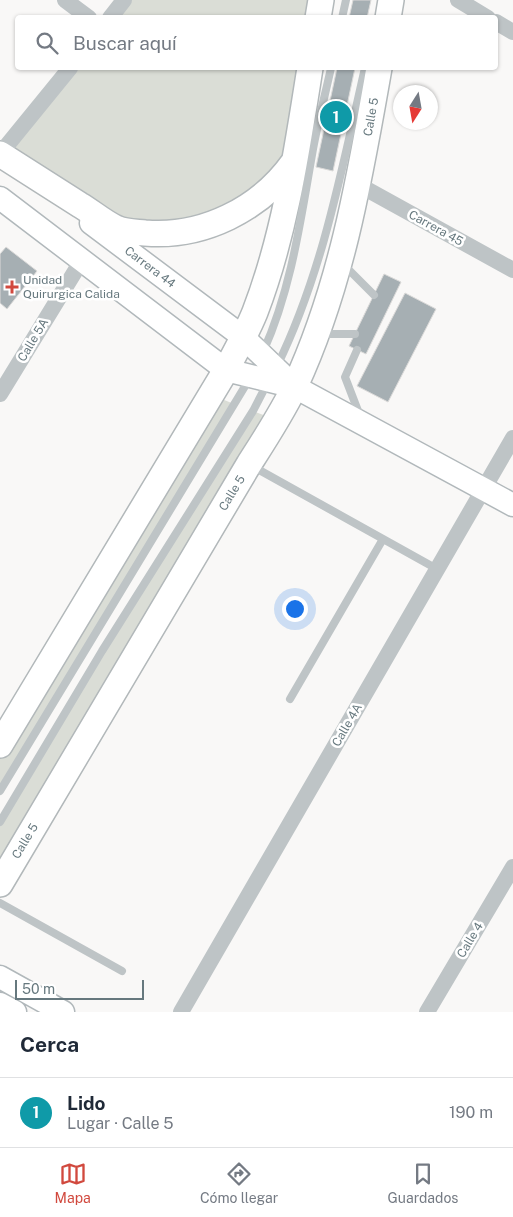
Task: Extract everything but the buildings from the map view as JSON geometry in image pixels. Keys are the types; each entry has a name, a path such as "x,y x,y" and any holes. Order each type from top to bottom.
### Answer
{"main road":[{"path":"318,15 321,0"},
{"path":"388,15 391,0"},
{"path":"0,745 226,370 254,314 274,253 295,161 310,70"},
{"name":"Calle 5","path":"0,884 248,464 270,431 294,387 316,334 340,261 359,185 379,70"},
{"path":"0,154 116,228 151,233 196,229 238,212 270,189 284,176 295,161"},
{"name":"Carrera 44","path":"0,154 243,337 262,369 513,505"},
{"name":"Carrera 44","path":"0,198 226,370 262,369"},
{"path":"0,977 64,1012"},
{"path":"0,1004 15,1012"}],"street":[{"path":"65,0 85,15"},
{"path":"112,15 124,0"},
{"path":"458,0 483,15"},
{"path":"498,23 513,32"},
{"path":"0,154 68,70"},
{"name":"Carrera 45","path":"359,185 513,270"},
{"name":"Calle 5A","path":"1,392 82,260"},
{"name":"Calle 4A","path":"181,1012 513,438"},
{"name":"Calle 4","path":"427,1012 511,874"}],"lane":[{"path":"343,15 346,0"},
{"path":"0,822 102,650 253,411 262,369 288,282 313,147 331,70"},
{"path":"0,791 262,369 300,315 320,254 342,172 365,70"},
{"path":"340,261 374,295"},
{"path":"316,334 355,334"},
{"path":"357,350 345,377 362,423"},
{"path":"248,464 437,569"},
{"path":"290,699 383,539"},
{"path":"0,903 122,971"}],"shaded area":[{"path":"124,0 321,0 318,15 112,15"},
{"path":"68,70 310,70 295,161 263,196 151,233 0,154"},
{"path":"212,395 234,404 0,791 0,745"},
{"path":"253,411 277,420 0,884 0,822"}],"place":[{"name":"Lido","path":"336,117"},
{"name":"Unidad Quirurgica Calida","path":"12,287"}]}
